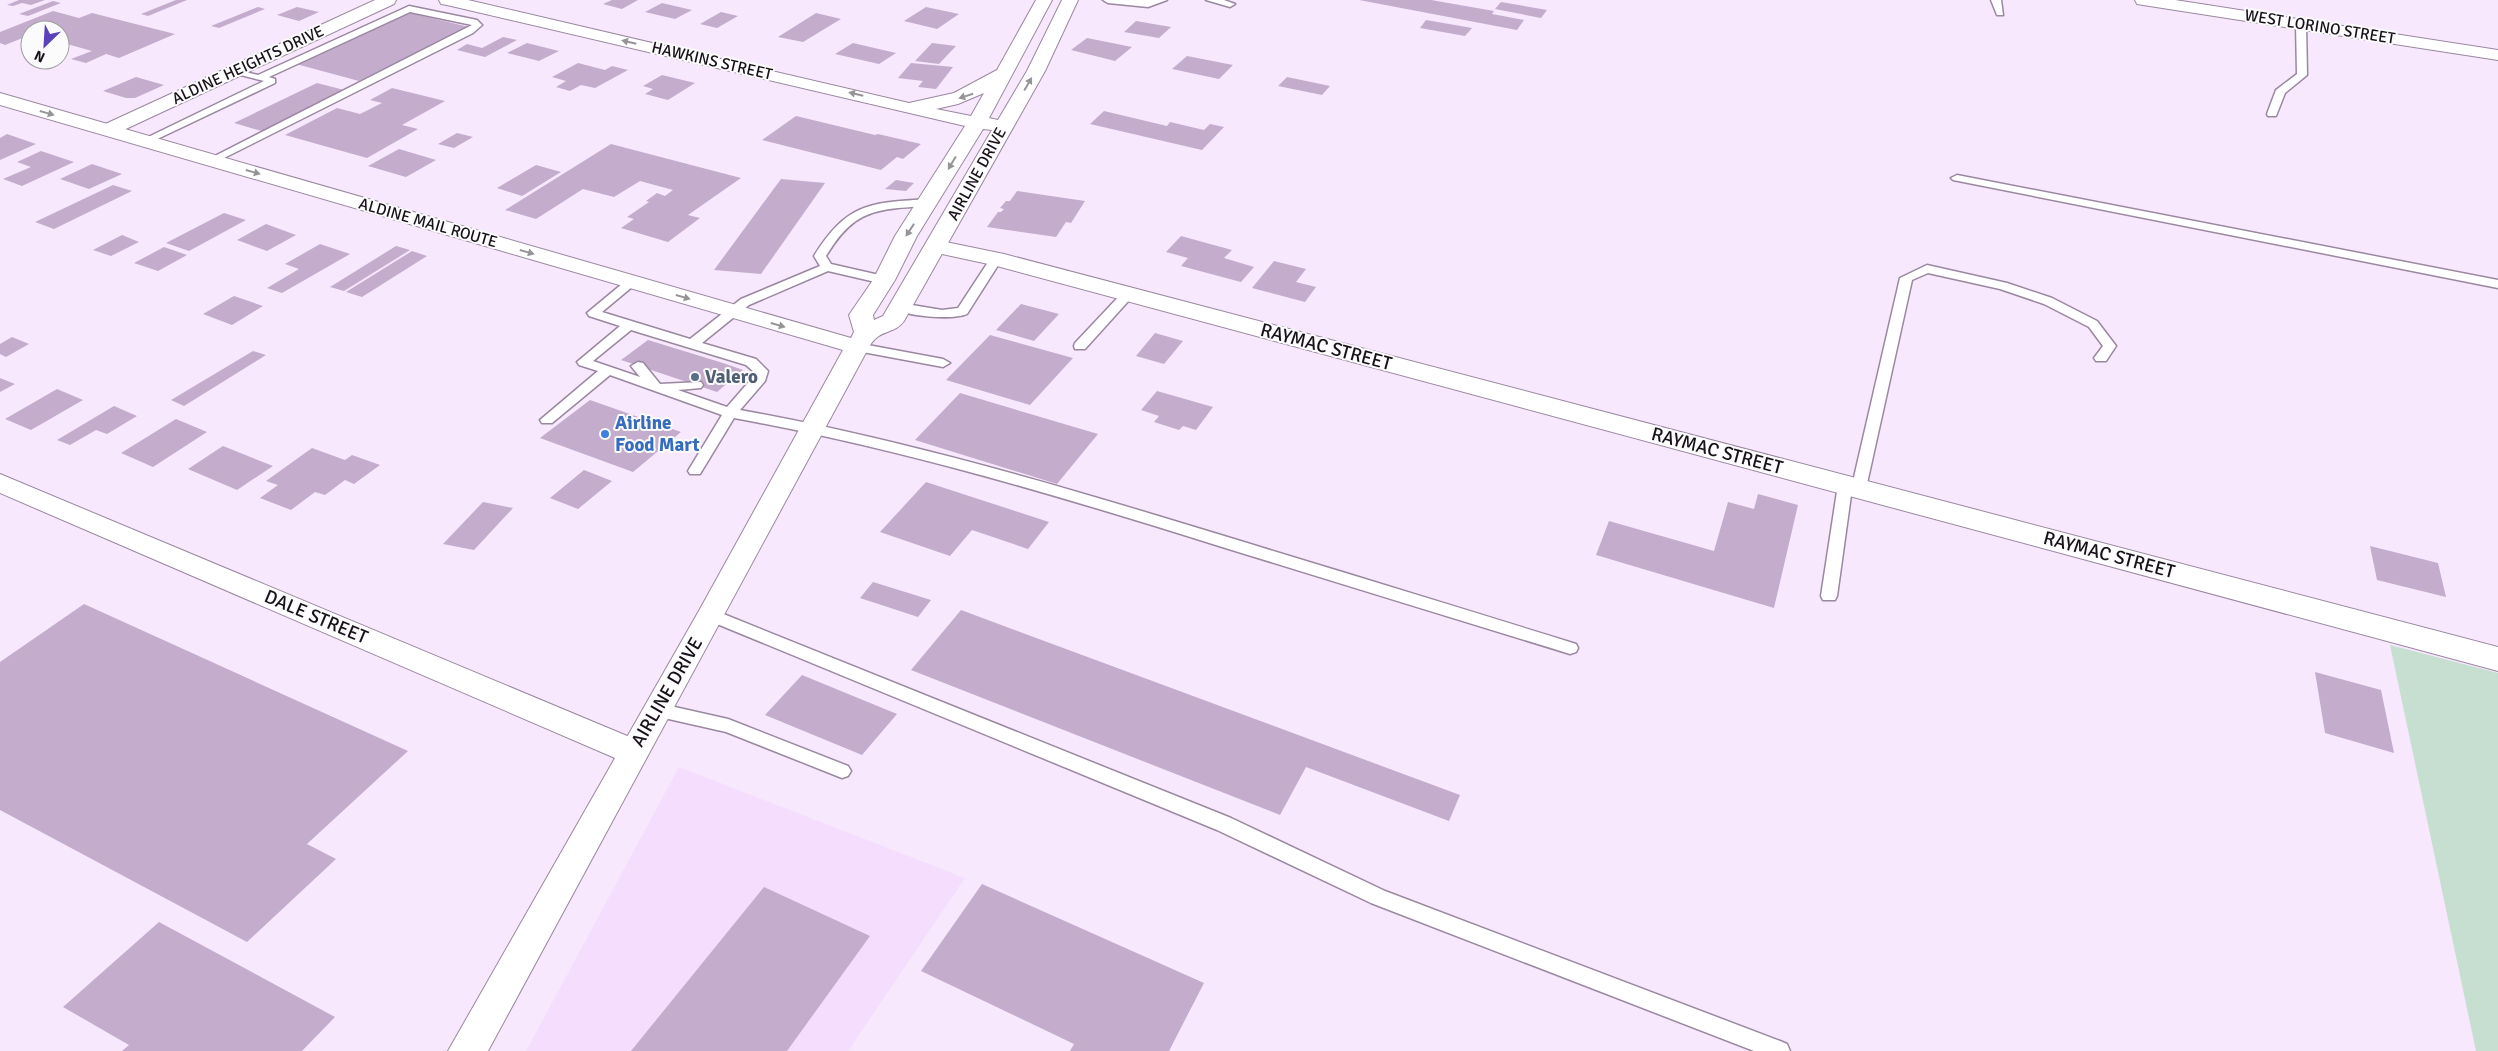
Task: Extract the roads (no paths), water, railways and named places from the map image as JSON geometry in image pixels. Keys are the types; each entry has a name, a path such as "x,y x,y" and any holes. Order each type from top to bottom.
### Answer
{"main road":[{"name":"ALDINE HEIGHTS DRIVE","path":"108,130 388,0"},
{"name":"HAWKINS STREET","path":"447,0 976,124 1004,126"},
{"name":"AIRLINE DRIVE","path":"467,1051 711,615 861,340 861,316 884,280 906,236 976,124 982,109 1006,70 1044,0"},
{"name":"AIRLINE DRIVE","path":"861,340 892,321 1036,71 1070,0"},
{"name":"WEST LORINO STREET","path":"2143,0 2498,55"},
{"path":"903,106 952,100 976,92 1006,70"},
{"name":"ALDINE MAIL ROUTE","path":"0,99 732,311 861,340"},
{"name":"RAYMAC STREET","path":"936,246 996,259 2498,658"},
{"name":"DALE STREET","path":"0,483 633,752"}],"lane":[{"path":"1108,0 1148,4 1162,0"},
{"path":"1211,0 1230,4"},
{"path":"1996,0 2000,13"},
{"path":"212,160 470,31 476,25 474,22 409,9 259,78"},
{"path":"2272,114 2280,92 2302,74 2301,24"},
{"path":"145,141 271,81 236,71"},
{"path":"1957,178 2498,284"},
{"path":"827,267 820,256 826,246 860,212 895,204 928,202"},
{"path":"900,307 950,315 959,314 963,312 996,259"},
{"path":"697,349 732,311 769,290 827,267 884,280"},
{"path":"1829,596 1852,487 1906,278 1927,269 2003,286 2048,301 2093,324 2110,346 2101,358"},
{"path":"632,282 593,313 697,349 751,362 761,371 760,378 730,413 695,471"},
{"path":"1080,346 1128,294"},
{"path":"630,325 584,362 730,413 813,428 906,449 1105,506 1570,648"},
{"path":"861,340 943,363"},
{"path":"665,345 697,349 722,363"},
{"path":"638,366 656,387"},
{"path":"547,420 608,370"},
{"path":"656,387 669,376"},
{"path":"656,387 696,385"},
{"path":"711,615 1224,824 1378,897 1780,1051"},
{"path":"657,710 728,726 842,771"}],"place":[{"name":"Valero","path":"695,377"},
{"name":"Airline Food Mart","path":"605,434"}]}
